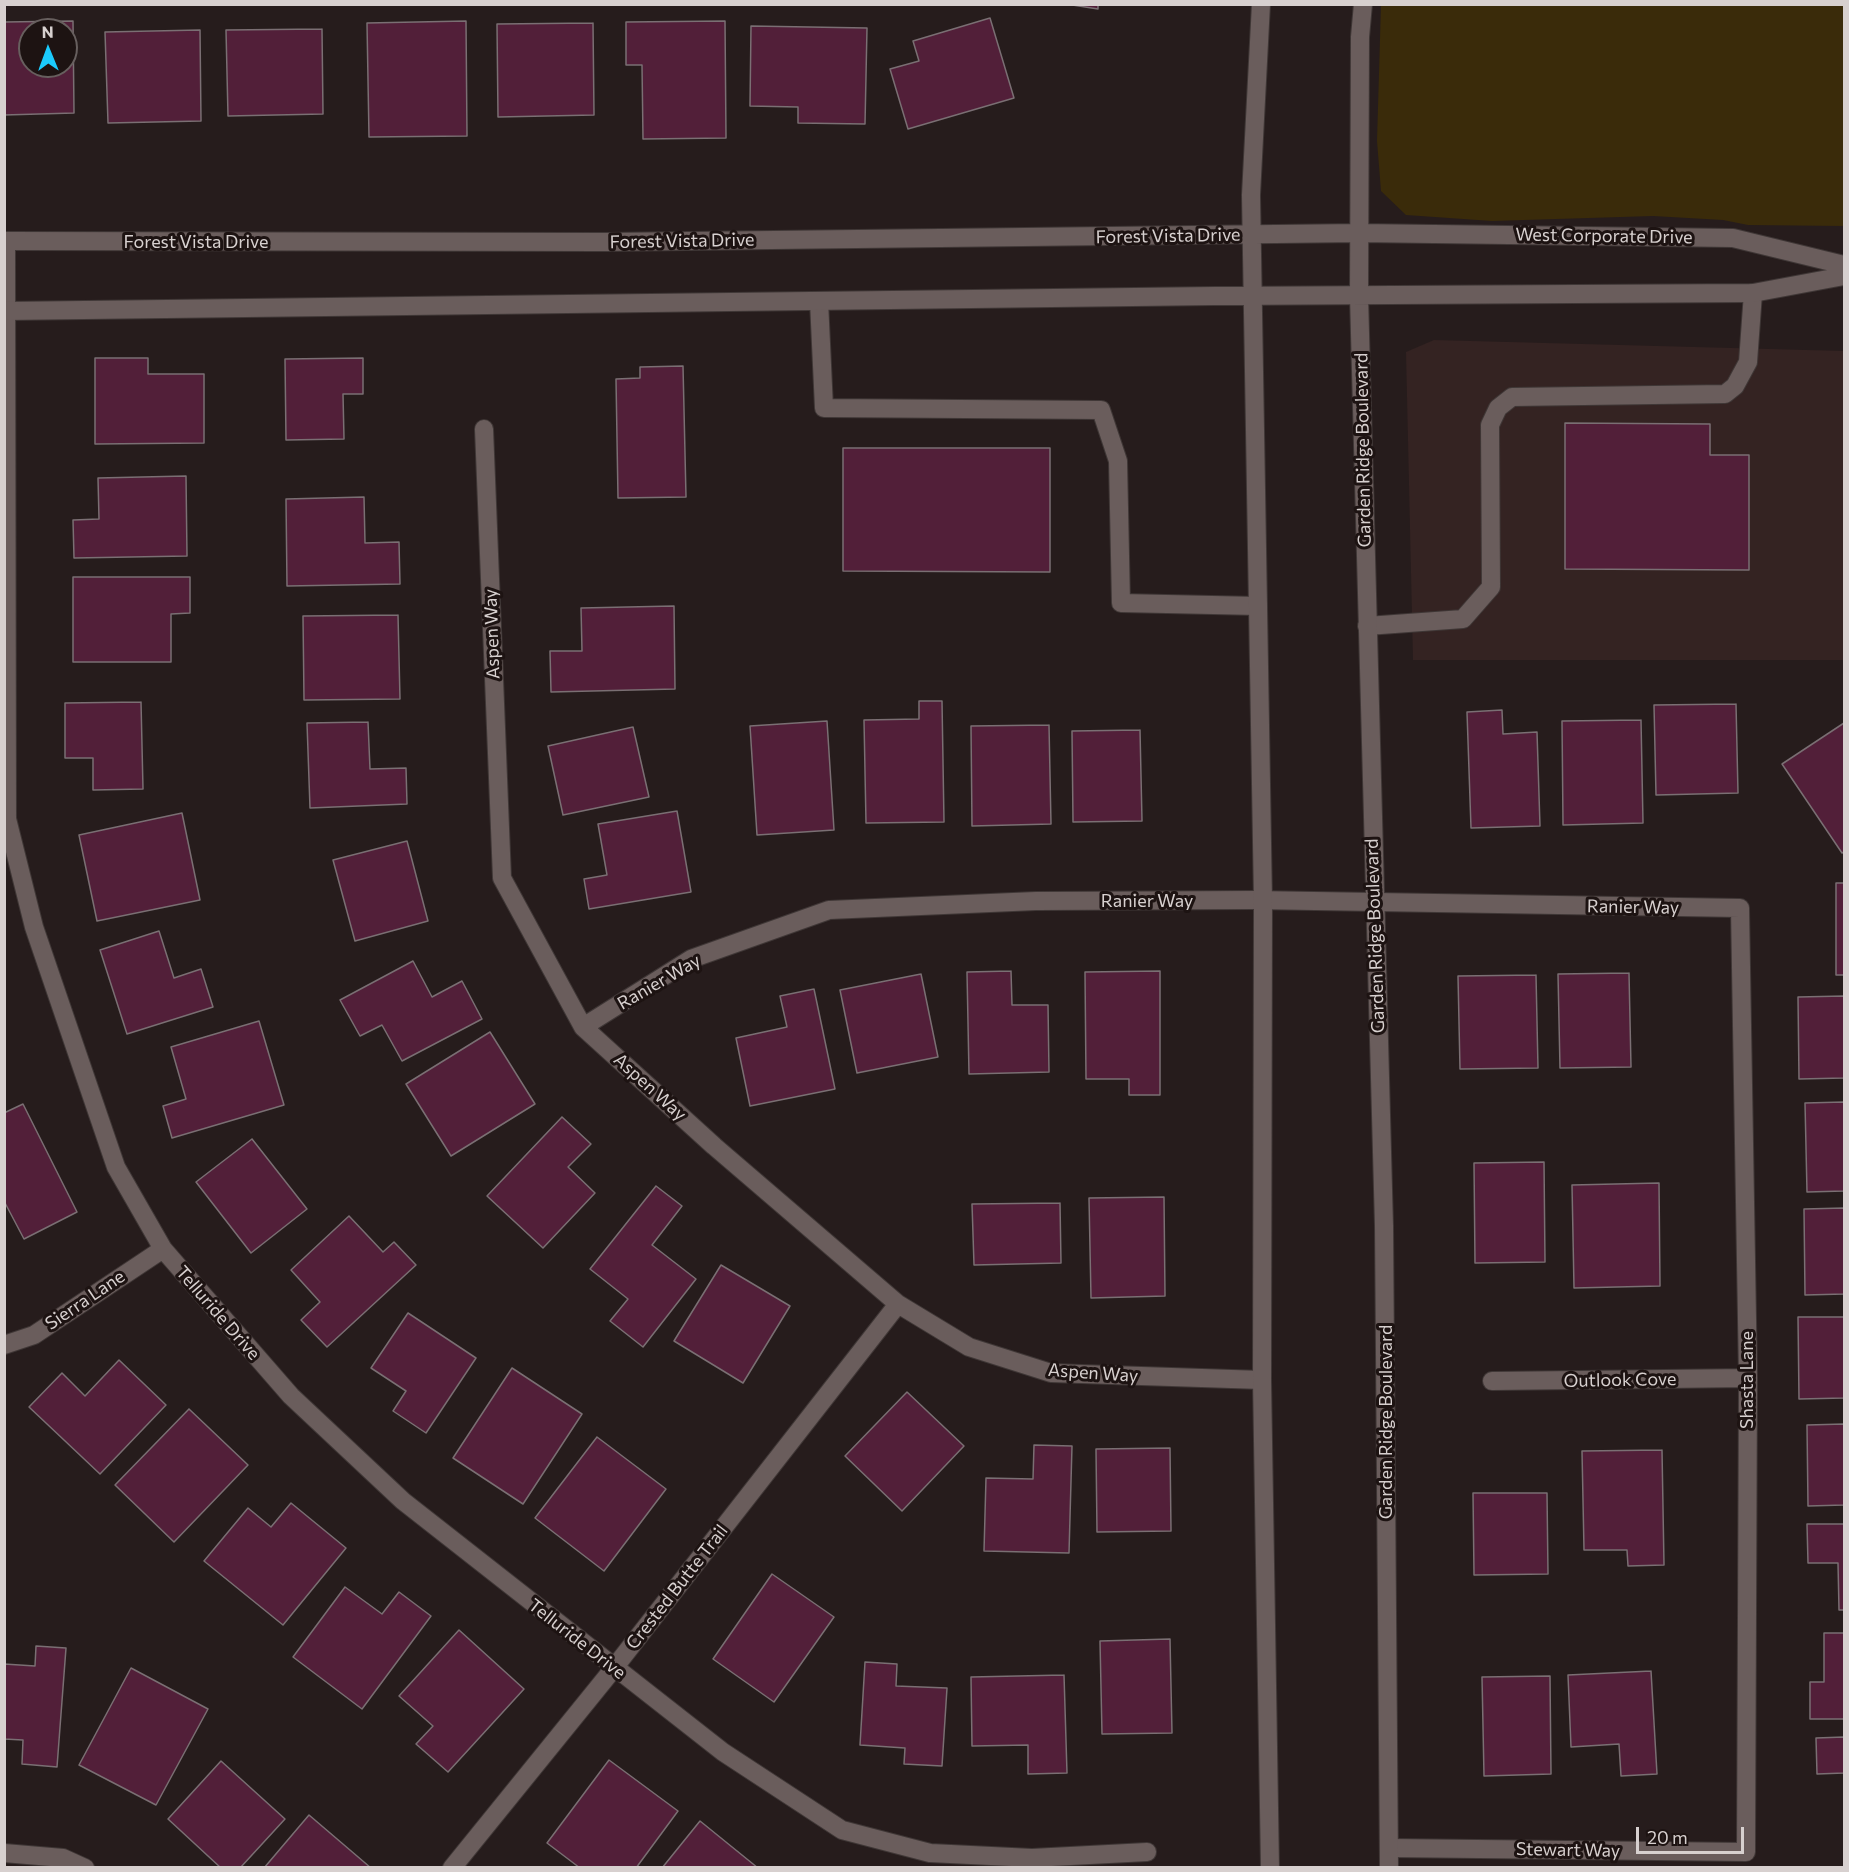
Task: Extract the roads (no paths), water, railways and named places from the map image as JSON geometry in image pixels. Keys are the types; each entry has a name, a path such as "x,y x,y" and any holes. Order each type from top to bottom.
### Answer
{"street":[{"path":"1261,4 1251,195 1263,901 1262,1380 1270,1868"},
{"name":"Garden Ridge Boulevard","path":"1363,4 1359,296 1384,1226 1389,1868"},
{"name":"Forest Vista Drive","path":"5,242 617,242 1359,233"},
{"name":"West Corporate Drive","path":"1359,233 1733,237 1845,265"},
{"name":"Telluride Drive","path":"5,242 6,819 34,927 116,1167 163,1249 291,1396 403,1501 723,1752 842,1830 930,1853 1032,1858 1147,1852"},
{"path":"5,310 1252,296 1753,293 1845,276"},
{"path":"1367,626 1462,619 1491,587 1490,425 1498,408 1512,398 1725,394 1735,386 1748,362 1753,293"},
{"path":"819,301 824,408 1101,410 1118,461 1120,603 1258,606"},
{"name":"Aspen Way","path":"484,429 502,878 583,1027 714,1146 898,1304 969,1347 1051,1373 1262,1380"},
{"name":"Ranier Way","path":"583,1027 691,959 829,910 1036,901 1263,901 1740,908"},
{"name":"Shasta Lane","path":"1740,908 1748,1378 1746,1852"},
{"name":"Sierra Lane","path":"4,1345 34,1335 163,1249"},
{"name":"Crested Butte Trail","path":"452,1868 614,1668 898,1304"},
{"name":"Outlook Cove","path":"1492,1381 1748,1378"},
{"name":"Stewart Way","path":"1389,1848 1746,1852"},
{"path":"4,1853 63,1858 85,1868"}]}
